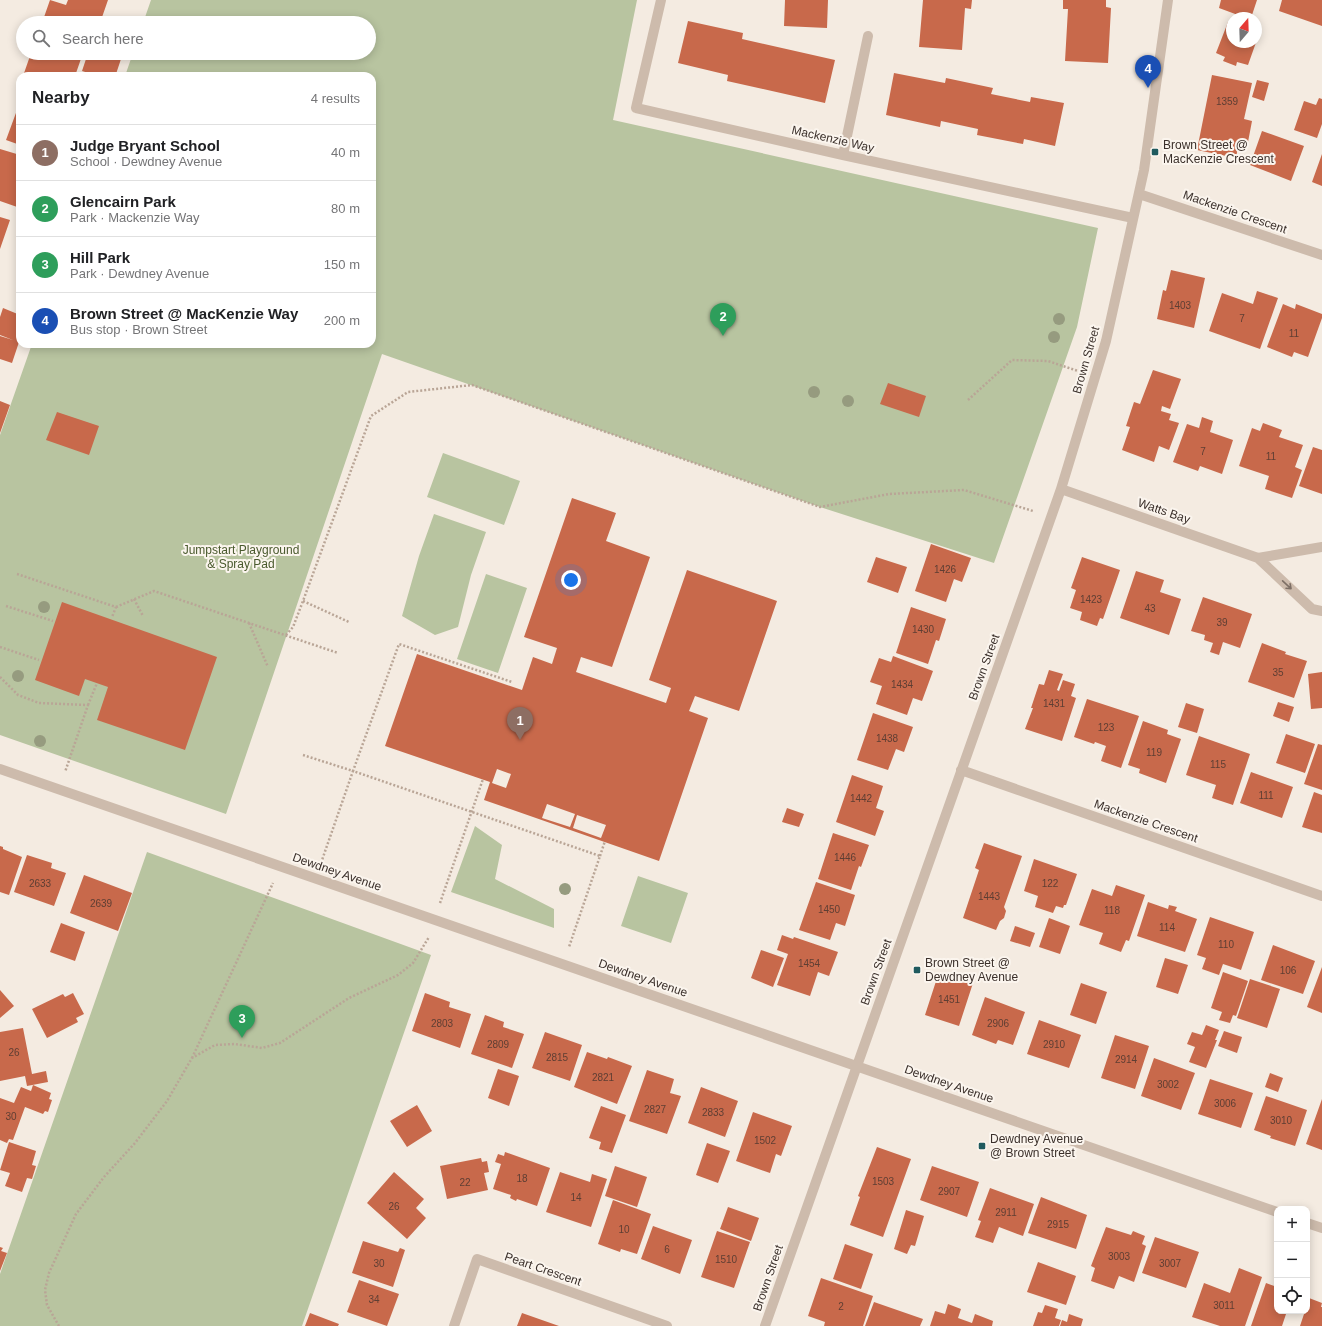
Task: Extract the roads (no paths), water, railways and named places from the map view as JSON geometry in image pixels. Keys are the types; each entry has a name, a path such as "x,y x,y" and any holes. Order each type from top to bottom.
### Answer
{"street":[{"name":"Mackenzie Way","path":"661,0 636,108 1133,218"},
{"name":"Brown Street","path":"765,1326 1061,489 1106,341 1144,170 1168,0"},
{"path":"843,155 868,36"},
{"name":"Mackenzie Crescent","path":"1139,194 1322,256"},
{"name":"Watts Bay","path":"1061,489 1258,558 1312,609 1322,611"},
{"name":"Watts Bay","path":"1258,558 1322,547"},
{"name":"Dewdney Avenue","path":"0,769 1274,1211"},
{"name":"Mackenzie Crescent","path":"961,770 1322,896"},
{"path":"1310,1224 1322,1228"},
{"name":"Peart Crescent","path":"454,1326 477,1259 667,1326"}],"place":[{"name":"Brown Street @ MacKenzie Way","path":"1148,88"},
{"name":"Brown Street @ MacKenzie Crescent","path":"1155,152"},
{"name":"Glencairn Park","path":"723,336"},
{"name":"Judge Bryant School","path":"520,740"},
{"name":"Brown Street @ Dewdney Avenue","path":"917,970"},
{"name":"Hill Park","path":"242,1038"},
{"name":"Dewdney Avenue @ Brown Street","path":"982,1146"}],"park label":[{"name":"Jumpstart Playground & Spray Pad","path":"241,557"}]}
